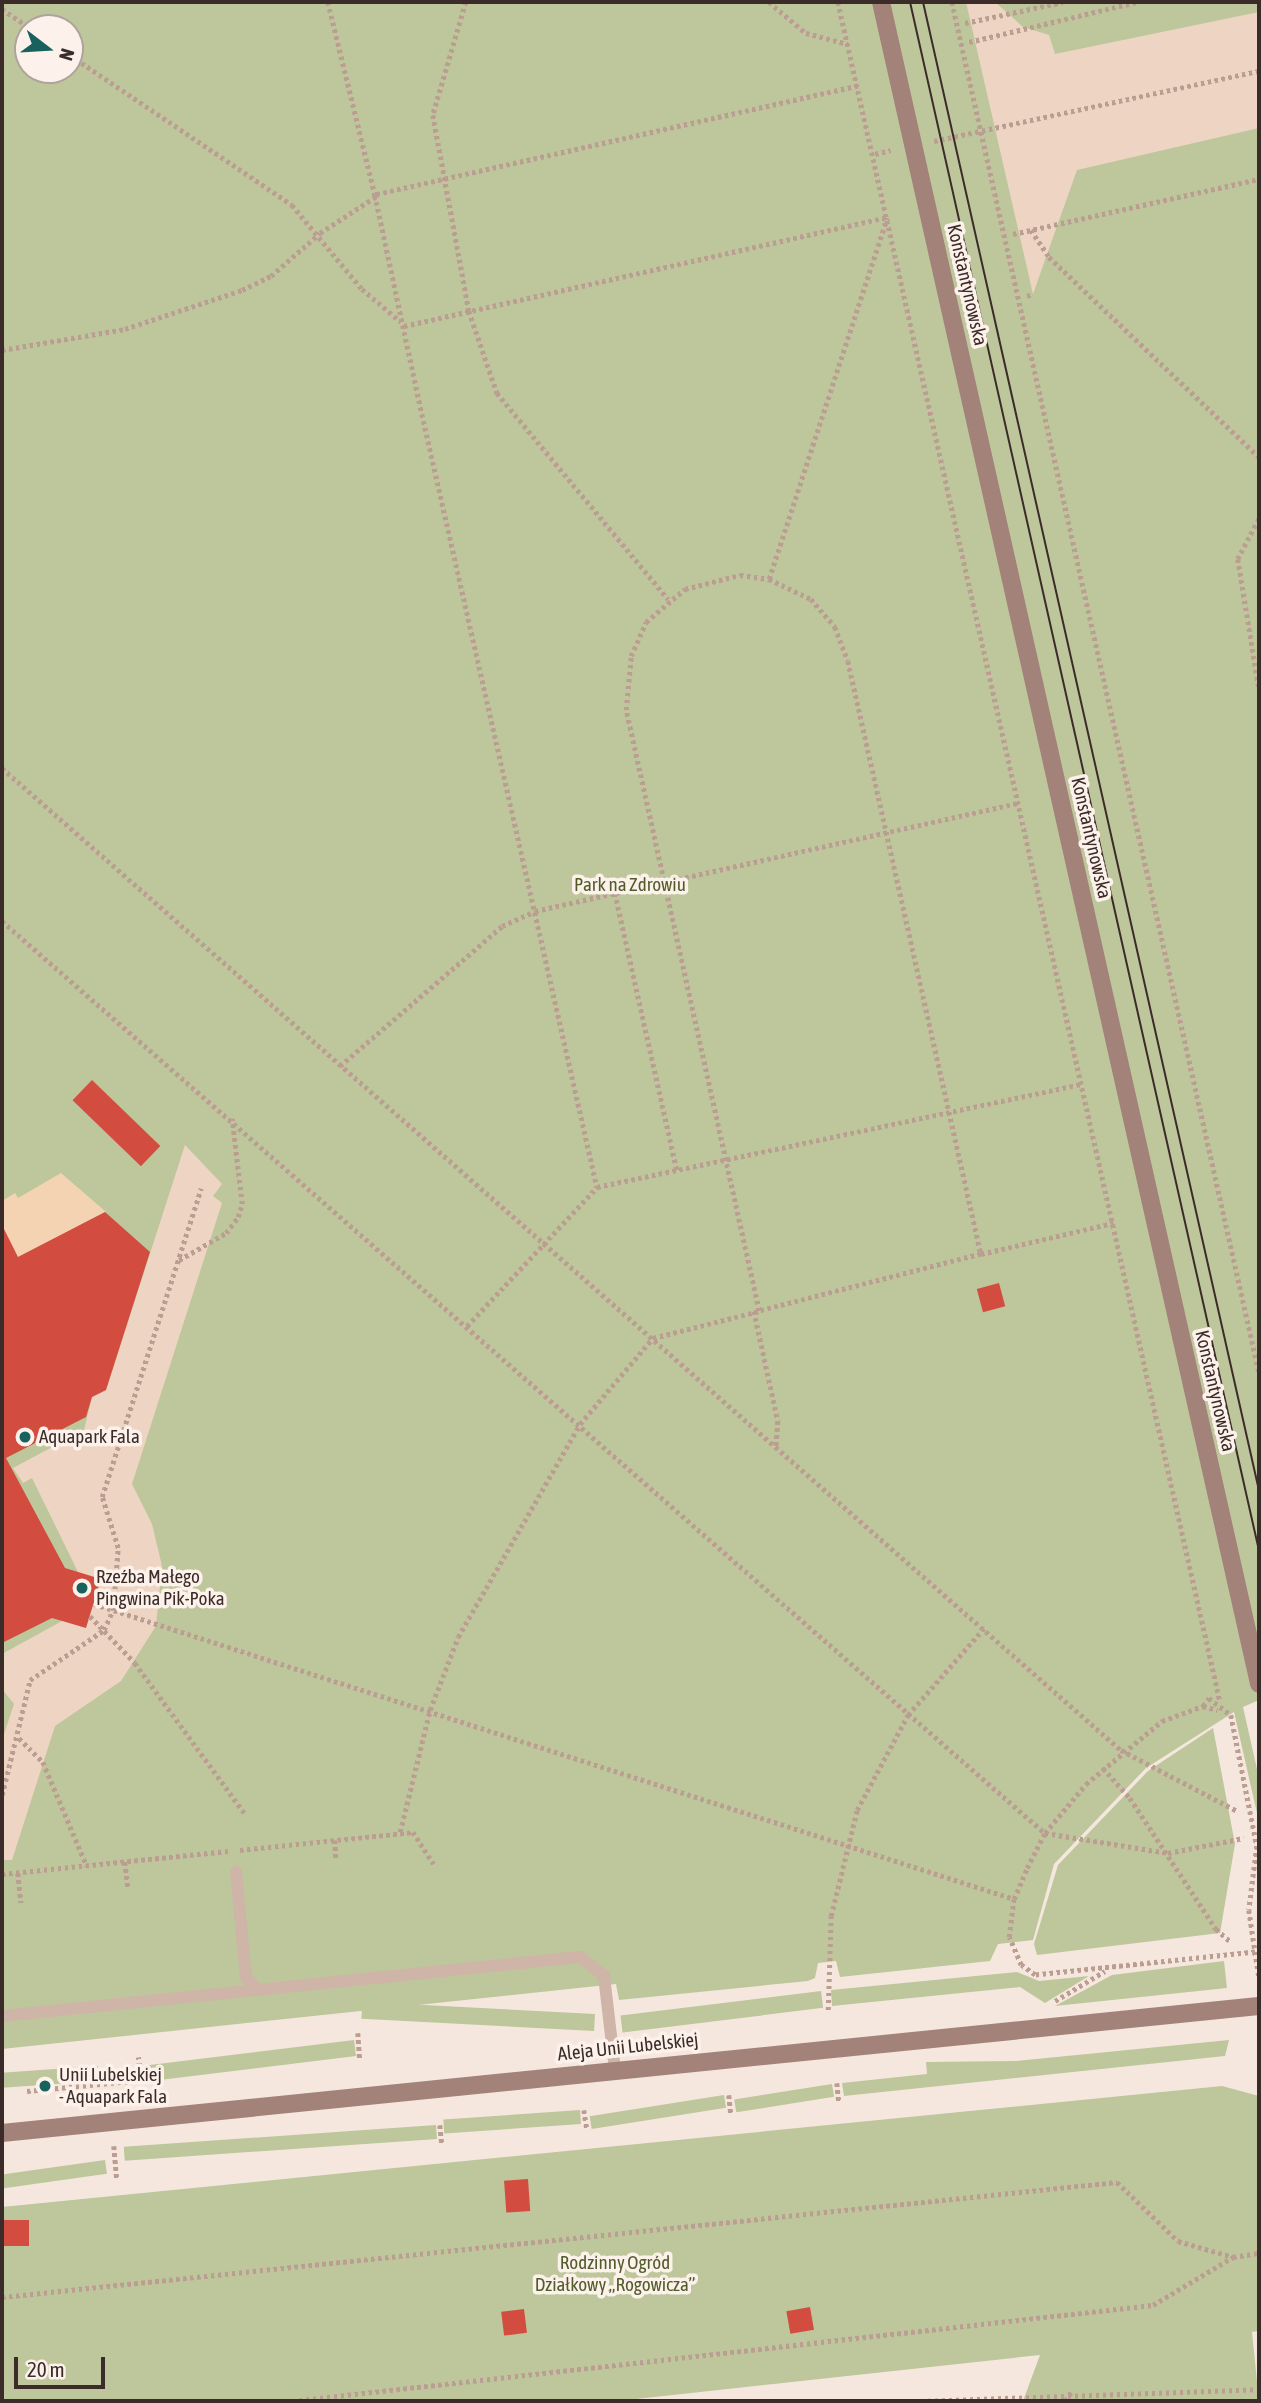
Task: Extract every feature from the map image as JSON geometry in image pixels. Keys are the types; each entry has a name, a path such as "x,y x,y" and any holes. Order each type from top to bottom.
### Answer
{"main road":[{"name":"Konstantynowska","path":"881,2 1259,1684"},
{"name":"Aleja Unii Lubelskiej","path":"2,2133 1025,2027 1259,2006"}],"lane":[{"path":"236,1872 246,1977 258,1990"},
{"path":"2,2016 580,1957 604,1976 615,2069"}],"path":[{"path":"328,2 375,196 597,1187"},
{"path":"466,2 433,115 469,311 497,393 668,599"},
{"path":"769,2 806,33 848,44"},
{"path":"838,2 1220,1701 1231,1715 1258,1858 1249,1910 1259,1977"},
{"path":"952,2 1259,1373"},
{"path":"965,23 1063,2"},
{"path":"970,42 1137,2"},
{"path":"84,64 281,197 320,233 362,289 403,325"},
{"path":"929,142 1259,71"},
{"path":"2,350 125,329 242,290 271,276 320,233 375,196 858,86"},
{"path":"874,154 898,149"},
{"path":"1013,234 1259,179"},
{"path":"403,325 887,217"},
{"path":"769,579 887,217"},
{"path":"1031,230 1049,257 1259,457"},
{"path":"1027,296 1033,294"},
{"path":"1259,519 1238,559 1259,689"},
{"path":"776,1448 778,1421 727,1161 667,881 626,710 637,638 668,599 722,578 769,579 811,599 835,627 848,661 981,1254"},
{"path":"2,768 776,1448 985,1627 1121,1750 1239,1812"},
{"path":"341,1066 502,926 535,911 1019,803"},
{"path":"615,893 677,1171"},
{"path":"2,921 232,1119 1045,1833 1168,1853 1244,1838"},
{"path":"467,1326 597,1187 1082,1084"},
{"path":"178,1260 226,1233 238,1217 242,1204 232,1119"},
{"path":"2,1795 19,1738 18,1716 30,1680 104,1630 113,1610 118,1548 102,1497 201,1188"},
{"path":"400,1832 430,1710 468,1614 580,1424 653,1338 981,1254 1114,1223"},
{"path":"94,1604 1014,1899"},
{"path":"90,1616 135,1663 246,1815"},
{"path":"828,2010 831,1916 845,1846 878,1764 908,1715 985,1627"},
{"path":"1220,1701 1209,1698 1203,1706 1162,1721 1121,1750 1103,1768 1045,1833 1014,1899 1009,1937 1021,1965 1035,1975 1255,1952"},
{"path":"1203,1706 1217,1710"},
{"path":"19,1738 43,1762 87,1866"},
{"path":"1103,1768 1168,1853 1216,1929 1231,1942"},
{"path":"335,1840 336,1858"},
{"path":"125,1862 128,1887"},
{"path":"18,1873 21,1903"},
{"path":"1025,2027 1045,2007 1108,1969"},
{"path":"358,2033 360,2059"},
{"path":"27,2091 141,2080 138,2057"},
{"path":"837,2083 839,2103"},
{"path":"729,2095 731,2115"},
{"path":"584,2110 587,2130"},
{"path":"440,2125 442,2145"},
{"path":"114,2145 117,2179"},
{"path":"2,2297 1117,2182 1178,2241 1233,2257"},
{"path":"292,2401 1153,2305 1233,2257 1259,2253"},
{"path":"921,2401 1072,2392 1259,2389"},
{"path":"1065,2401 1072,2392"}],"green space":[{"name":"Park na Zdrowiu","path":"2,2 1259,2 1259,1700 1243,1707 1259,1778 1259,1822 1234,1712 1146,1768 1054,1864 1033,1940 998,1944 990,1961 840,1977 836,1961 818,1963 815,1978 808,1981 619,2000 616,1984 2,2049"},
{"path":"1213,1728 1235,1844 1220,1933 1037,1955 1034,1944 1058,1865 1148,1771"},
{"path":"1224,1961 1227,1988 1055,2006 1112,1975"},
{"path":"1017,1972 1039,1981 1089,1976 1045,2003 1020,1987 832,2006 831,1990"},
{"path":"821,1991 823,2008 623,2032 621,2016"},
{"path":"362,2002 595,2014 594,2031 361,2019"},
{"path":"354,2040 356,2056 146,2082 144,2066"},
{"path":"1229,2040 1225,2056 844,2096 842,2083 927,2074 926,2062 1015,2061"},
{"path":"98,2066 99,2081 2,2088 2,2073"},
{"path":"832,2084 834,2097 736,2112 734,2099"},
{"name":"Rodzinny Ogród Działkowy „Rogowicza”","path":"1222,2086 1259,2096 1259,2331 1252,2332 1259,2401 1023,2401 1040,2355 618,2401 2,2401 2,2207"},
{"path":"724,2095 726,2108 592,2129 590,2116"},
{"path":"580,2110 581,2124 444,2134 443,2120"},
{"path":"436,2125 437,2139 125,2161 124,2147"},
{"path":"105,2160 107,2174 4,2188 2,2174"}],"sand":[{"path":"61,1173 106,1212 18,1257 2,1234 2,1201 15,1193 18,1198"}],"shaded area":[{"path":"966,2 995,2 1023,27 1049,35 1055,54 1259,12 1259,128 1077,170 1033,294"},
{"path":"185,1145 222,1184 213,1196 222,1203 132,1484 152,1524 162,1566 156,1626 121,1681 55,1726 12,1860 2,1860 2,1740 14,1704 2,1689 2,1654 62,1621 78,1572 32,1478 23,1483 13,1468 84,1430 92,1397 106,1390"}],"building":[{"path":"92,1080 160,1146 141,1166 73,1100"},
{"name":"Aquapark Fala","path":"105,1212 150,1252 106,1390 92,1397 86,1417 6,1458 65,1568 101,1579 86,1628 52,1618 2,1643 2,1225 18,1257"},
{"path":"999,1283 1005,1306 983,1312 977,1289"},
{"path":"528,2179 530,2211 506,2213 504,2181"},
{"path":"4,2220 29,2220 29,2246 4,2246"},
{"path":"810,2307 814,2330 790,2334 786,2311"},
{"path":"524,2309 527,2333 504,2336 501,2312"}],"tram line":[{"path":"910,2 1259,1551"},
{"path":"923,2 1259,1491"}],"place":[{"name":"Aquapark Fala","path":"25,1437"},
{"name":"Rzeźba Małego Pingwina Pik-Poka","path":"82,1588"},
{"name":"Unii Lubelskiej - Aquapark Fala","path":"45,2086"}]}
